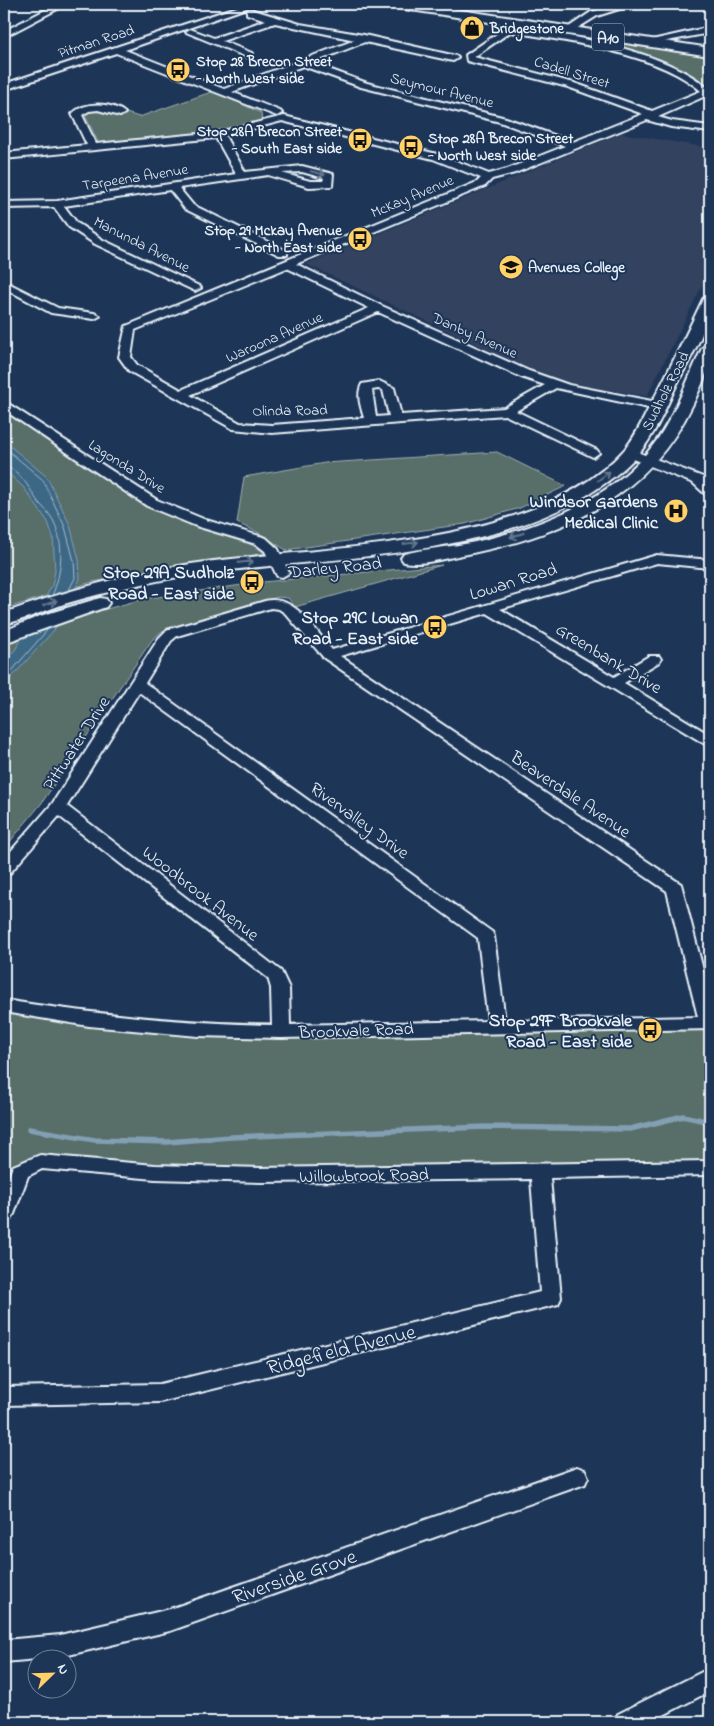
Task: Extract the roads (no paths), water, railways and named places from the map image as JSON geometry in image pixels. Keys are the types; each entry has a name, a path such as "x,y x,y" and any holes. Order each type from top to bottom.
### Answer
{"highway":[{"name":"A10","path":"398,4 516,24 710,50"},
{"name":"A10","path":"424,4 516,24 573,27 657,37 710,50"}],"main road":[{"name":"Sudholz Road","path":"630,453 644,433 710,300"},
{"name":"Sudholz Road","path":"650,460 667,438 710,348"},
{"path":"658,406 679,412"},
{"name":"Darley Road","path":"4,619 64,598 97,596 184,585 499,526 530,515 576,494 610,472 630,453"},
{"name":"Darley Road","path":"279,566 448,553 516,536 559,520 594,503 630,479 650,460"},
{"name":"Darley Road","path":"4,637 97,596"}],"street":[{"path":"4,34 63,4"},
{"path":"573,27 594,14 631,4"},
{"name":"Cadell Street","path":"252,8 272,21 435,53 465,57 480,63 571,85 671,124 710,129"},
{"name":"Pitman Road","path":"4,87 114,49 252,8"},
{"path":"214,41 272,21"},
{"path":"4,24 13,28"},
{"path":"465,57 516,24"},
{"name":"McKay Avenue","path":"130,328 286,259 481,184 488,177 506,173 652,116 706,92 702,87 675,70 646,58 548,36 516,24"},
{"path":"657,37 710,24"},
{"path":"657,37 710,30"},
{"path":"190,32 250,54"},
{"path":"224,92 356,44 364,38"},
{"path":"114,49 252,103 277,117 309,123 437,157 488,177"},
{"name":"Seymour Avenue","path":"303,63 364,85 512,123 574,146"},
{"path":"93,148 76,114 85,108 95,107 116,112 102,115"},
{"path":"4,156 219,135 277,117"},
{"path":"219,135 242,175"},
{"name":"Tarpeena Avenue","path":"4,205 57,204 286,168 302,169 329,176 328,184 309,184 270,172"},
{"name":"Danby Avenue","path":"172,186 189,207 378,308 525,374 555,384 658,406"},
{"name":"Manunda Avenue","path":"57,204 73,225 99,242 195,288"},
{"path":"4,284 55,311 94,316"},
{"name":"Waroona Avenue","path":"182,394 378,308"},
{"name":"Olinda Road","path":"130,328 125,356 133,368 237,426 272,430 507,411 555,384"},
{"path":"371,422 365,396 366,387 380,385 388,388 396,420"},
{"name":"Lagonda Drive","path":"4,405 152,503 202,523 251,536 268,545 279,566"},
{"path":"507,411 593,453"},
{"path":"630,453 704,479 710,491"},
{"name":"Lowan Road","path":"330,656 635,564 657,559 710,564"},
{"path":"172,633 270,604 282,604 290,610 330,656"},
{"name":"Greenbank Drive","path":"489,608 710,741"},
{"name":"Pittwater Drive","path":"4,868 58,807 166,638 172,633"},
{"name":"Beaverdale Avenue","path":"330,656 675,888 709,1023"},
{"path":"614,683 654,660"},
{"name":"Rivervalley Drive","path":"137,684 486,936 497,1026"},
{"name":"Woodbrook Avenue","path":"58,807 275,976 280,988 281,1032"},
{"name":"Brookvale Road","path":"4,1006 89,1020 198,1030 281,1032 709,1023"},
{"name":"Willowbrook Road","path":"4,1214 20,1171 30,1165 53,1162 155,1172 261,1175 710,1168"},
{"name":"Ridgefield Avenue","path":"4,1396 160,1393 551,1298 540,1172"},
{"name":"Riverside Grove","path":"4,1651 60,1646 170,1620 577,1477"},
{"path":"626,1722 710,1678"}],"water":[{"path":"4,441 47,477 70,525 79,560 80,579 54,630 4,686 4,660 15,650 52,586 55,571 53,537 48,522 24,488 4,469"}],"waterway":[{"path":"29,1129 95,1140 167,1142 231,1137 485,1127 630,1129 679,1117"},
{"path":"679,1117 688,1117"},
{"path":"679,1117 688,1117"},
{"path":"688,1117 710,1122"}],"place":[{"name":"Bridgestone","path":"472,28"},
{"name":"Stop 28 Brecon Street - North West side","path":"178,70"},
{"name":"Stop 28A Brecon Street - South East side","path":"360,140"},
{"name":"Stop 28A Brecon Street - North West side","path":"411,147"},
{"name":"Stop 29 Mckay Avenue - North East side","path":"360,239"},
{"name":"Avenues College","path":"511,267"},
{"name":"Windsor Gardens Medical Clinic","path":"676,511"},
{"name":"Stop 29A Sudholz Road - East side","path":"252,582"},
{"name":"Stop 29C Lowan Road - East side","path":"435,627"},
{"name":"Stop 29F Brookvale Road - East side","path":"650,1030"}]}
